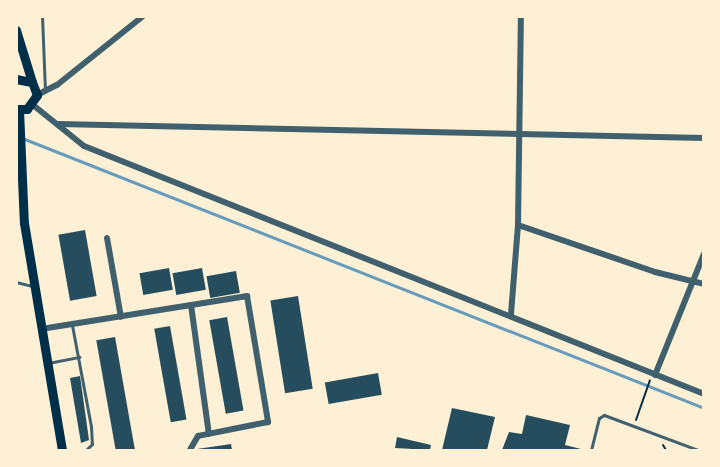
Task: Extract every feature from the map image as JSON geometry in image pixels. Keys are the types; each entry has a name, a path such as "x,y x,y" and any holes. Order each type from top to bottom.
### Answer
{"main road":[{"path":"16,30 32,82 41,94 33,105 18,109 19,164 33,286 62,450"},
{"path":"16,79 32,82"}],"street":[{"path":"41,94 143,16"},
{"path":"510,314 518,225 521,16"},
{"path":"33,105 84,146 510,314 653,375 704,394"},
{"path":"58,124 704,138"},
{"path":"518,225 704,284"},
{"path":"107,238 121,317"},
{"path":"653,375 704,254"},
{"path":"41,329 72,326 247,296 268,422 198,436 190,450"},
{"path":"191,305 209,434"}],"lane":[{"path":"41,94 42,16"},
{"path":"16,282 33,286"},
{"path":"72,326 91,426 92,444 86,450"},
{"path":"46,363 79,357"},
{"path":"591,450 599,418 604,415 635,424 698,450"}],"path":[{"path":"635,424 653,375"}],"building":[{"path":"85,230 97,296 70,301 58,235"},
{"path":"169,268 173,290 143,295 139,273"},
{"path":"202,268 206,290 176,295 172,273"},
{"path":"236,271 240,293 210,298 206,276"},
{"path":"298,296 313,389 285,393 270,300"},
{"path":"227,317 243,411 226,414 209,320"},
{"path":"170,326 186,420 171,422 154,329"},
{"path":"115,337 135,450 116,450 96,340"},
{"path":"378,373 382,395 329,404 325,382"},
{"path":"80,376 89,440 81,443 70,378"},
{"path":"452,408 495,417 487,450 442,450"},
{"path":"526,415 570,425 565,445 585,450 502,450 509,432 522,434"},
{"path":"397,437 431,445 430,450 395,448"},
{"path":"231,444 232,450 197,449"}],"waterway":[{"path":"22,138 704,408"}]}
